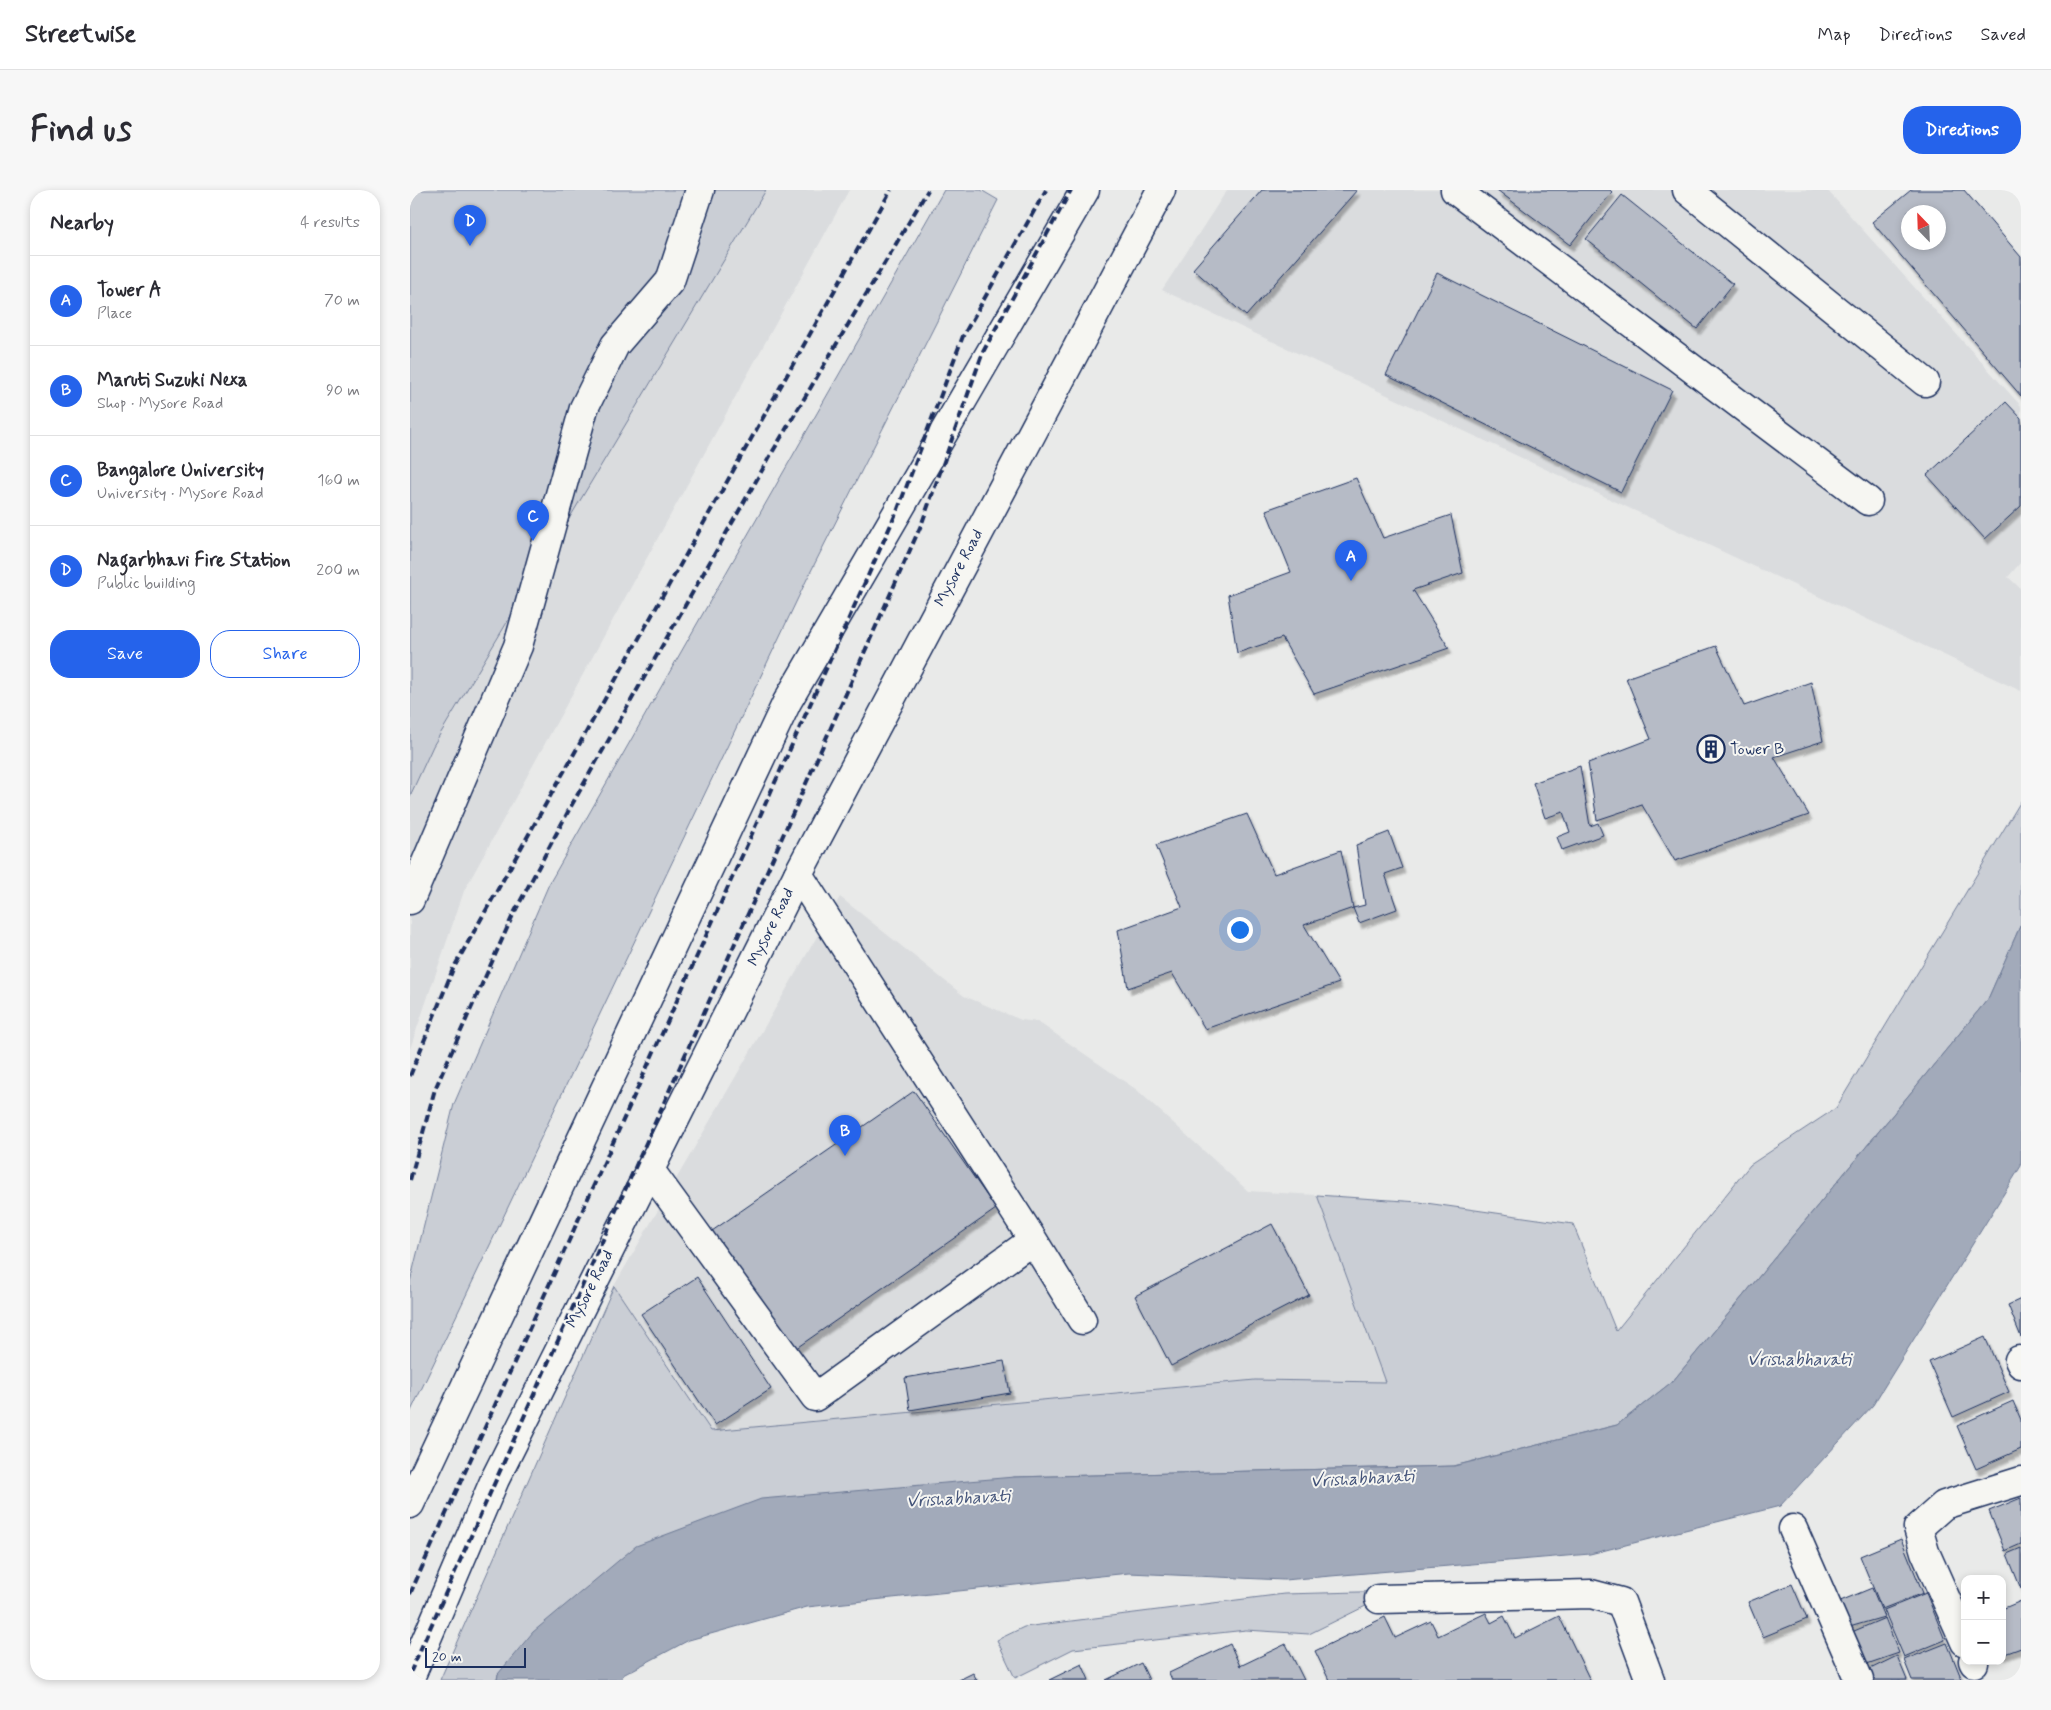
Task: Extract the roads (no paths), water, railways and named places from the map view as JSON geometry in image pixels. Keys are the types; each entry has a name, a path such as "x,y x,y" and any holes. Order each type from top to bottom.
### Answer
{"main road":[{"path":"410,900 518,646 584,408 615,345 670,281 700,190"},
{"path":"410,1504 787,702 1085,190"},
{"name":"Mysore Road","path":"410,1678 495,1479 798,874 1161,190"},
{"path":"1455,190 1868,501"},
{"path":"1688,190 1925,382"},
{"path":"798,874 1033,1240 1082,1320"},
{"path":"650,1170 815,1397 1033,1240"},
{"path":"1961,1633 1925,1552 1918,1528 1944,1505 2021,1481"},
{"path":"1793,1529 1859,1680"},
{"path":"1379,1599 1591,1594 1621,1602 1650,1680"}],"water":[{"name":"Vrishabhavati","path":"2021,924 2021,1166 1873,1405 1780,1506 1590,1554 1284,1580 1129,1573 807,1607 689,1640 623,1675 621,1680 497,1680 498,1674 533,1632 636,1546 761,1499 1014,1477 1454,1466 1617,1425 1673,1381 1988,999"}],"railway":[{"path":"410,1076 453,969 891,190"},
{"path":"410,1180 435,1089 513,915 570,808 773,451 928,190"},
{"path":"410,1594 898,509 963,336 1046,190"},
{"path":"410,1673 922,523 983,352 1071,190"}],"place":[{"name":"Nagarbhavi Fire Station","path":"470,246"},
{"name":"Bangalore University","path":"533,541"},
{"name":"Tower A","path":"1351,581"},
{"name":"Tower B","path":"1711,749"},
{"name":"Maruti Suzuki Nexa","path":"845,1156"}]}
